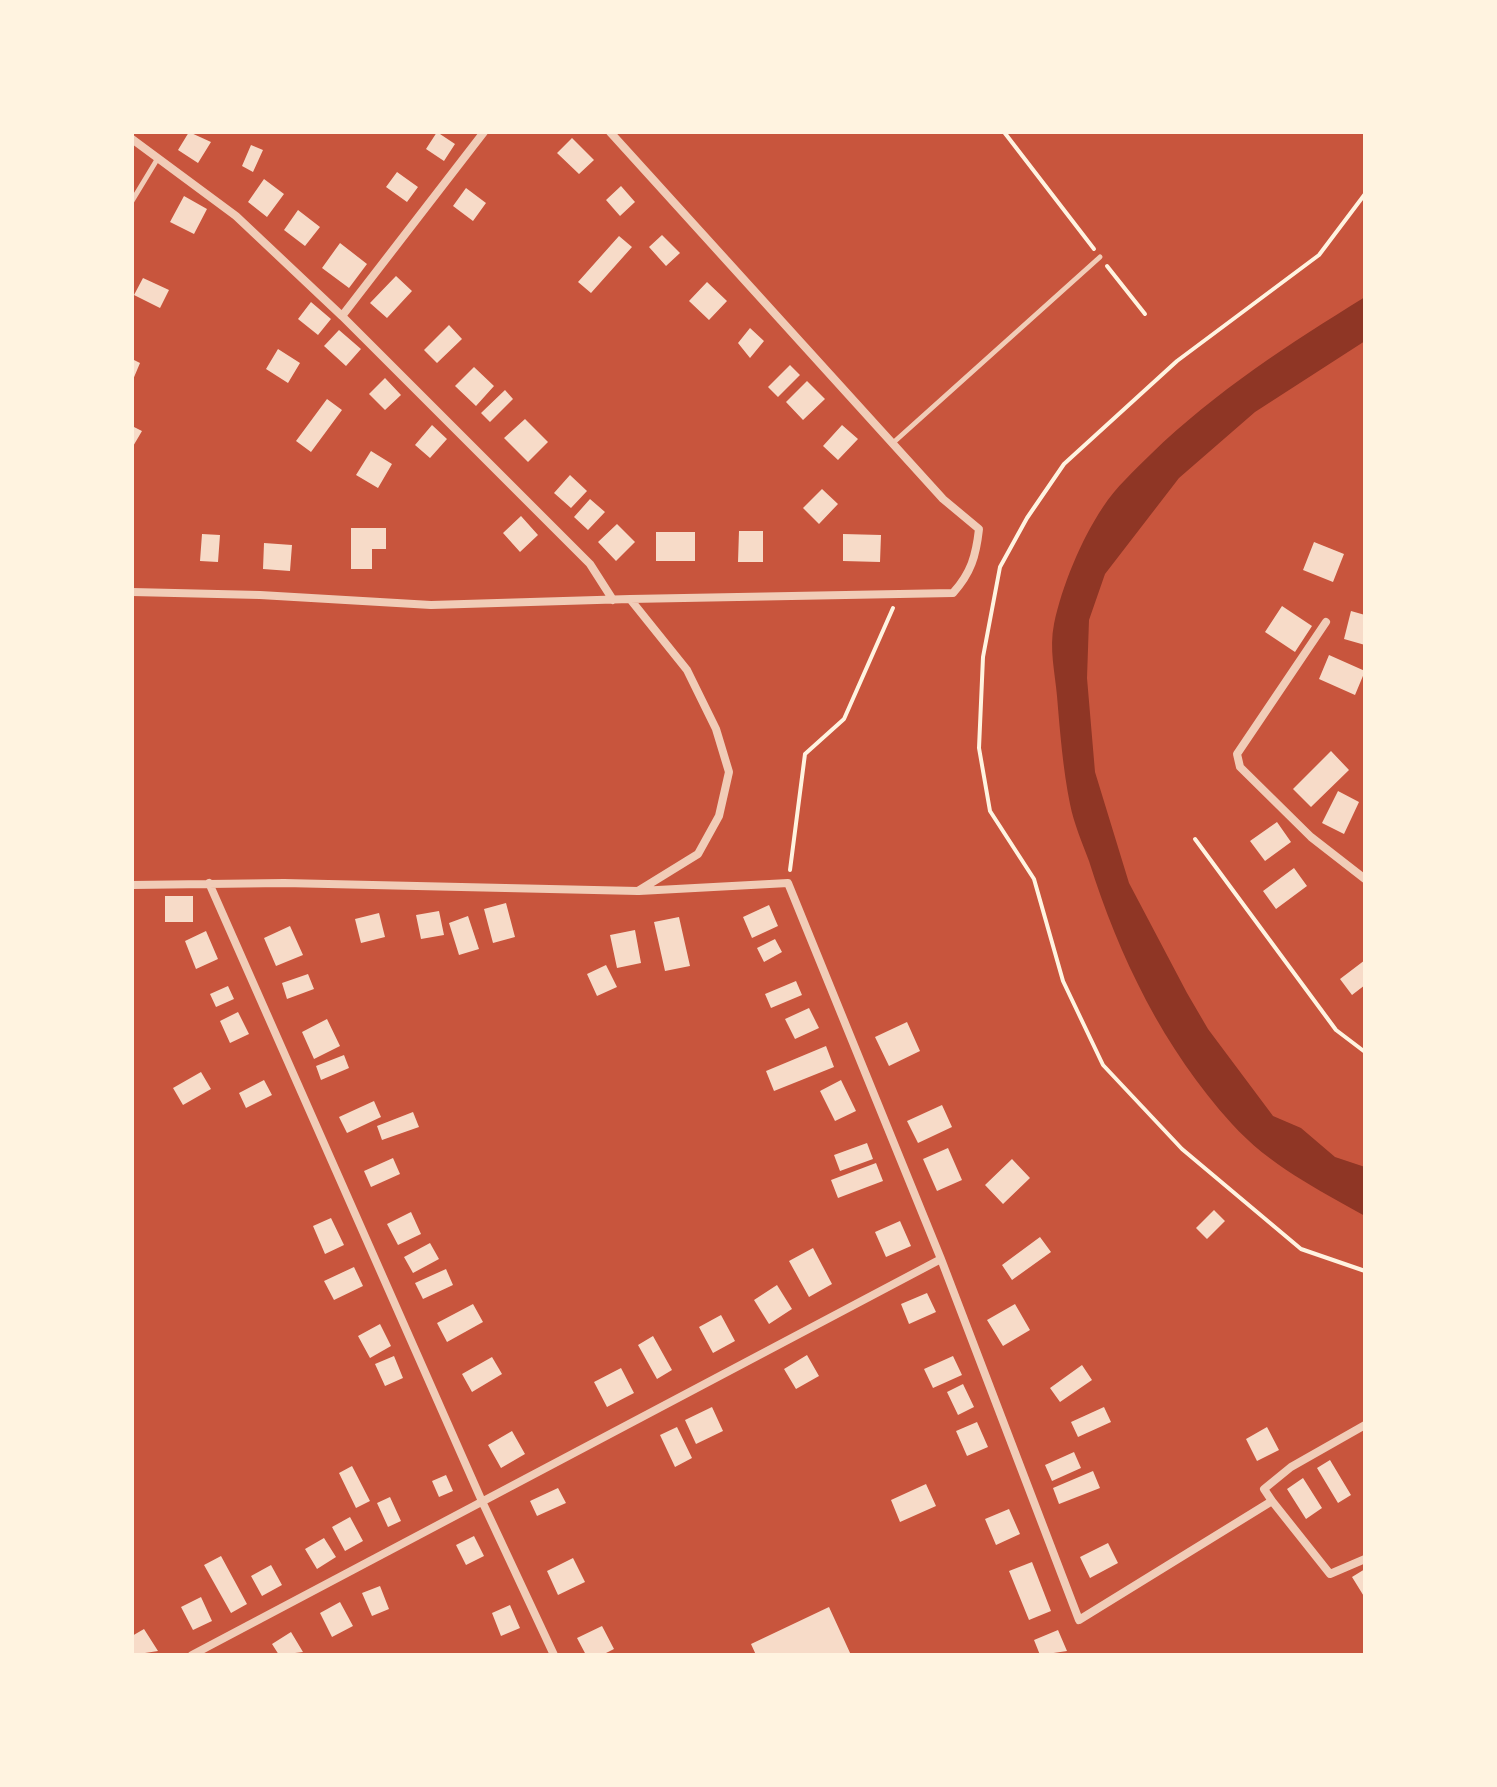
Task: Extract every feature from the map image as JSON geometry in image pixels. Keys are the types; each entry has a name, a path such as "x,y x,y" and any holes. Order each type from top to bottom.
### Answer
{"street":[{"path":"342,316 484,132"},
{"path":"132,592 260,595 431,605 953,593 966,578 976,558 979,529 943,499 610,132"},
{"path":"132,139 236,216 342,316 590,564 613,600"},
{"path":"630,599 687,670 716,729 729,772 719,816 698,854 638,891"},
{"path":"1326,622 1237,754 1240,767 1311,837 1365,879"},
{"path":"209,883 481,1499 554,1655"},
{"path":"132,885 209,883 638,891 788,883 941,1259 1079,1620 1272,1501"},
{"path":"192,1655 481,1499 941,1259"},
{"path":"1365,1425 1291,1467 1264,1489 1330,1574 1365,1559"}],"lane":[{"path":"132,201 158,158"},
{"path":"894,442 1100,257"}],"path":[{"path":"1004,132 1145,314"},
{"path":"1365,194 1319,255 1125,405 1064,464 1027,518 1000,567 983,657 979,748 990,811 1034,879 1063,981 1103,1065 1182,1149 1301,1249 1365,1271"},
{"path":"788,883 805,754 844,719 899,594"},
{"path":"1195,839 1336,1030 1365,1052"}],"shaded area":[{"path":"1365,297 1365,341 1255,412 1179,478 1105,574 1089,620 1087,678 1095,772 1129,883 1208,1029 1273,1116 1301,1128 1335,1157 1365,1167 1365,1216 1294,1175 1246,1139 1185,1065 1146,1000 1114,932 1072,811 1062,750 1052,642 1062,594 1073,564 1095,520 1119,486 1176,431 1227,389"}],"building":[{"path":"189,132 211,142 198,163 178,150"},
{"path":"437,132 455,144 444,161 426,149"},
{"path":"572,138 594,160 579,174 557,153"},
{"path":"251,145 263,150 253,172 242,166"},
{"path":"397,172 418,187 407,202 386,187"},
{"path":"264,179 284,194 267,217 248,202"},
{"path":"621,186 635,202 620,216 606,200"},
{"path":"466,188 486,203 473,221 453,206"},
{"path":"184,196 207,209 194,234 170,222"},
{"path":"298,210 320,227 305,246 284,230"},
{"path":"662,235 680,253 666,266 649,247"},
{"path":"619,236 632,247 591,293 578,282"},
{"path":"340,243 367,264 349,288 322,268"},
{"path":"396,276 412,291 387,318 370,303"},
{"path":"143,278 169,290 160,308 134,295"},
{"path":"707,282 727,301 709,320 689,301"},
{"path":"311,302 331,319 318,335 298,319"},
{"path":"449,325 462,339 437,363 424,350"},
{"path":"750,328 764,341 750,358 738,343"},
{"path":"339,330 361,349 346,366 324,346"},
{"path":"278,349 300,363 288,383 266,369"},
{"path":"132,359 140,363 132,382"},
{"path":"790,365 800,375 778,397 768,387"},
{"path":"474,367 494,386 476,406 455,386"},
{"path":"385,378 401,395 385,410 369,394"},
{"path":"807,381 825,399 803,420 786,402"},
{"path":"505,390 513,399 490,422 481,413"},
{"path":"327,399 342,410 311,452 296,441"},
{"path":"525,419 548,442 528,462 504,438"},
{"path":"432,425 447,439 430,458 415,445"},
{"path":"842,425 858,439 838,460 823,446"},
{"path":"132,426 142,431 132,448"},
{"path":"371,451 392,464 378,488 356,475"},
{"path":"570,475 587,491 571,508 554,493"},
{"path":"822,489 838,504 819,524 803,508"},
{"path":"590,499 605,512 588,530 574,517"},
{"path":"521,516 538,535 520,552 503,533"},
{"path":"617,524 635,542 616,561 598,542"},
{"path":"351,528 386,528 386,549 372,549 372,569 351,569"},
{"path":"739,531 763,531 763,562 738,562"},
{"path":"656,532 695,532 695,561 656,561"},
{"path":"202,534 220,535 218,562 200,561"},
{"path":"843,534 881,535 880,562 843,561"},
{"path":"1314,542 1344,554 1333,582 1303,570"},
{"path":"264,543 292,545 290,571 263,569"},
{"path":"1282,606 1312,626 1295,652 1265,632"},
{"path":"1351,611 1365,615 1365,645 1344,639"},
{"path":"1329,655 1365,671 1355,695 1319,679"},
{"path":"1331,751 1349,770 1311,807 1293,789"},
{"path":"1338,791 1359,802 1344,834 1322,823"},
{"path":"1277,822 1291,842 1265,861 1250,841"},
{"path":"1294,868 1307,886 1276,909 1263,891"},
{"path":"165,896 193,896 193,922 165,922"},
{"path":"506,903 515,937 493,943 484,909"},
{"path":"769,905 778,926 752,938 743,917"},
{"path":"439,911 444,935 421,939 416,915"},
{"path":"379,913 385,937 361,943 355,919"},
{"path":"468,916 479,949 459,955 449,923"},
{"path":"679,917 690,966 665,971 654,922"},
{"path":"290,926 303,955 276,966 264,938"},
{"path":"635,930 641,963 617,968 610,935"},
{"path":"206,931 218,959 196,969 185,941"},
{"path":"775,939 782,952 764,962 757,948"},
{"path":"1365,960 1365,985 1352,995 1340,979"},
{"path":"606,965 617,987 597,996 587,974"},
{"path":"308,974 314,989 287,999 282,983"},
{"path":"796,981 802,995 771,1008 765,994"},
{"path":"228,986 234,999 216,1007 210,994"},
{"path":"809,1008 819,1028 795,1039 785,1019"},
{"path":"238,1012 249,1034 230,1043 220,1021"},
{"path":"327,1019 340,1046 314,1059 302,1032"},
{"path":"907,1022 920,1051 889,1066 875,1037"},
{"path":"826,1046 834,1067 774,1091 766,1071"},
{"path":"344,1055 349,1068 321,1080 316,1066"},
{"path":"201,1072 211,1089 183,1105 173,1088"},
{"path":"264,1080 272,1095 246,1108 239,1093"},
{"path":"841,1080 856,1111 835,1121 820,1091"},
{"path":"374,1101 381,1117 347,1133 339,1117"},
{"path":"942,1105 952,1127 918,1143 907,1121"},
{"path":"413,1112 419,1127 382,1140 377,1126"},
{"path":"867,1143 873,1159 840,1171 834,1155"},
{"path":"948,1148 962,1180 937,1191 923,1159"},
{"path":"393,1158 400,1174 371,1187 364,1171"},
{"path":"1012,1159 1030,1178 1003,1204 985,1185"},
{"path":"876,1163 883,1181 838,1198 831,1180"},
{"path":"1214,1210 1225,1221 1207,1239 1196,1228"},
{"path":"411,1212 421,1234 398,1245 387,1224"},
{"path":"331,1218 344,1245 325,1254 313,1226"},
{"path":"900,1221 911,1246 886,1257 875,1232"},
{"path":"1040,1237 1051,1252 1012,1280 1002,1265"},
{"path":"430,1243 439,1259 413,1273 404,1257"},
{"path":"813,1248 832,1284 809,1297 789,1261"},
{"path":"354,1267 363,1286 334,1300 324,1281"},
{"path":"446,1269 453,1285 423,1299 415,1283"},
{"path":"777,1285 792,1309 769,1324 754,1300"},
{"path":"927,1293 936,1312 909,1324 901,1304"},
{"path":"473,1304 483,1322 447,1342 437,1323"},
{"path":"1015,1304 1030,1330 1003,1346 987,1320"},
{"path":"721,1315 735,1341 713,1353 699,1327"},
{"path":"380,1324 391,1346 370,1358 358,1336"},
{"path":"653,1336 672,1370 657,1379 638,1345"},
{"path":"807,1355 819,1376 796,1389 784,1369"},
{"path":"394,1356 403,1378 385,1386 375,1364"},
{"path":"953,1356 962,1375 933,1388 924,1369"},
{"path":"492,1357 502,1374 472,1392 462,1374"},
{"path":"1082,1365 1092,1380 1060,1402 1050,1388"},
{"path":"621,1368 634,1393 607,1407 594,1382"},
{"path":"963,1384 974,1407 958,1415 947,1392"},
{"path":"712,1407 723,1431 696,1444 685,1420"},
{"path":"1104,1407 1111,1422 1078,1437 1071,1422"},
{"path":"977,1422 988,1447 967,1456 956,1431"},
{"path":"677,1427 692,1458 675,1467 660,1435"},
{"path":"1267,1427 1279,1450 1257,1461 1246,1439"},
{"path":"512,1431 525,1454 501,1468 488,1445"},
{"path":"1074,1452 1081,1468 1052,1481 1045,1465"},
{"path":"1330,1460 1351,1495 1338,1503 1317,1468"},
{"path":"352,1466 370,1501 356,1508 339,1473"},
{"path":"1093,1471 1100,1488 1059,1504 1053,1488"},
{"path":"446,1475 453,1491 439,1497 432,1481"},
{"path":"1303,1478 1322,1508 1306,1519 1287,1489"},
{"path":"926,1484 936,1506 900,1522 891,1500"},
{"path":"558,1488 566,1503 537,1516 530,1501"},
{"path":"390,1497 401,1521 388,1527 377,1503"},
{"path":"1009,1509 1020,1534 996,1545 985,1519"},
{"path":"350,1517 363,1541 345,1551 332,1527"},
{"path":"474,1536 484,1556 466,1565 456,1545"},
{"path":"324,1538 336,1557 317,1569 305,1549"},
{"path":"1108,1543 1118,1563 1090,1578 1080,1557"},
{"path":"221,1556 247,1604 231,1613 204,1565"},
{"path":"573,1558 585,1582 558,1595 547,1571"},
{"path":"1032,1562 1051,1611 1029,1620 1009,1571"},
{"path":"271,1565 282,1585 262,1596 251,1576"},
{"path":"1365,1569 1365,1598 1352,1577"},
{"path":"380,1586 389,1609 372,1616 362,1593"},
{"path":"201,1597 212,1621 193,1630 181,1607"},
{"path":"340,1602 353,1626 332,1637 320,1613"},
{"path":"510,1605 520,1628 501,1636 492,1613"},
{"path":"829,1607 851,1655 756,1655 751,1644"},
{"path":"602,1626 614,1649 602,1655 586,1655 577,1638"},
{"path":"144,1629 158,1651 132,1655 132,1636"},
{"path":"1058,1630 1067,1651 1040,1655 1034,1640"},
{"path":"291,1632 303,1652 279,1655 272,1644"}]}
